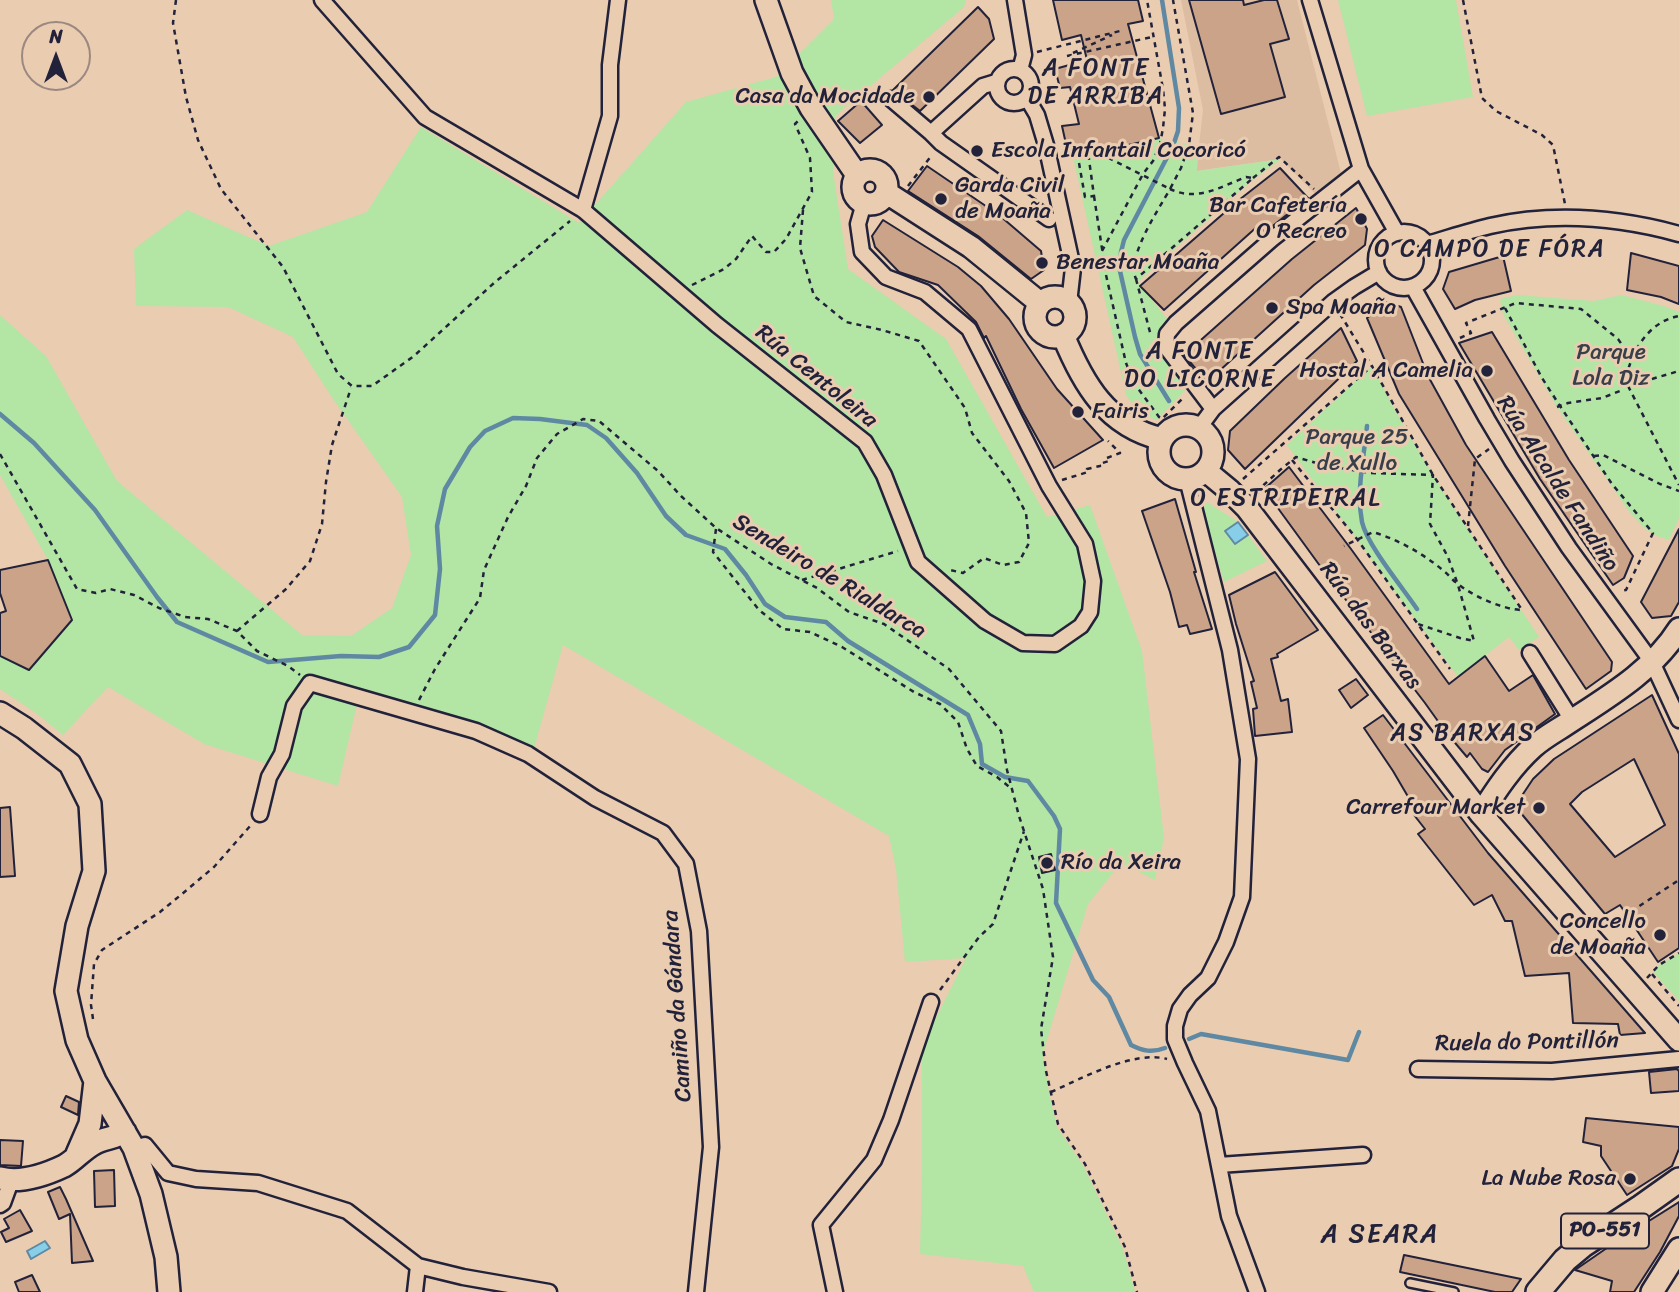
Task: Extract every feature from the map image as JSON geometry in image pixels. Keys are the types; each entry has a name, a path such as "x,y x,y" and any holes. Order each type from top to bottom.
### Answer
{"main road":[{"name":"PO-551","path":"1538,1292 1564,1260 1679,1180"}],"street":[{"name":"Rúa Centoleira","path":"322,0 425,117 583,211 716,325 865,442 884,475 918,562 985,621 1023,642 1055,644 1082,626 1090,612 1093,581 1085,544 1049,486 969,330 925,292 886,277 862,252 858,223 864,203"},
{"path":"583,211 610,116 610,65 618,0"},
{"path":"766,0 792,73 811,108 857,175"},
{"path":"1015,0 1022,63 1031,82 1027,98 1017,103 1006,102 998,94 996,82 1008,69 1022,63"},
{"path":"1310,0 1361,169 1397,233"},
{"path":"936,138 983,86 996,82"},
{"path":"1027,98 1037,115 1046,145 1073,268 1069,303"},
{"path":"891,99 936,138 1049,219"},
{"path":"1213,409 1167,347 1167,334 1208,295 1361,169"},
{"path":"892,196 873,204 864,203 855,196 853,185 857,175 866,170 875,170 883,175 892,196 971,247 1041,303"},
{"path":"1427,244 1491,226 1568,218 1630,222 1679,234"},
{"path":"1397,233 1414,234 1427,244 1431,252 1431,269 1421,282 1413,287 1390,284 1379,272 1379,249 1383,242 1397,233"},
{"path":"1199,429 1213,409 1333,302 1379,272"},
{"name":"Rúa Alcalde Fandiño","path":"1413,287 1500,441 1543,509 1652,662 1679,720"},
{"path":"1051,298 1064,299 1069,303 1073,308 1074,320 1063,335 1045,334 1037,326 1035,314 1041,303 1051,298"},
{"path":"1063,335 1076,367 1099,402 1118,418 1143,435 1162,439 1174,428 1191,426 1207,435 1212,443 1211,463 1196,475 1248,759 1242,897 1226,942 1208,978 1180,1009 1175,1026 1175,1039 1208,1111 1229,1216 1258,1292"},
{"name":"Rúa das Barxas","path":"1162,439 1159,458 1169,474 1177,478 1196,475 1230,490 1247,508 1480,814 1679,1040"},
{"path":"1480,814 1506,776 1534,746 1615,692 1652,662 1672,641 1679,629"},
{"path":"1530,653 1572,720"},
{"name":"Camiño da Gándara","path":"260,814 268,777 282,754 294,706 310,683 476,731 528,754 595,798 663,833 686,864 699,931 711,1147 696,1292"},
{"path":"0,713 70,764 90,804 94,871 76,926 66,991 76,1040 95,1082 111,1129 151,1194 166,1257 169,1292"},
{"path":"835,1292 821,1225 874,1160 891,1121 931,1002"},
{"name":"Ruela do Pontillón","path":"1418,1069 1552,1070 1679,1059"},
{"path":"0,1205 3,1203 6,1180 39,1175 65,1165 111,1129"},
{"path":"111,1129 145,1145 169,1173 196,1180 258,1183 347,1211 418,1266 549,1292"},
{"path":"1219,1165 1363,1155"},
{"path":"1652,1292 1679,1249"},
{"path":"415,1292 418,1266"}],"lane":[{"path":"1410,1283 1454,1292"}],"path":[{"path":"176,0 173,23 198,140 221,189 283,267 338,374 352,386 372,386 414,356 494,283 583,211"},
{"path":"1102,251 1160,144 1165,109 1147,0"},
{"path":"1151,336 1133,272 1135,256 1168,188 1181,168 1189,145 1193,113 1173,0"},
{"path":"1463,0 1482,98 1496,111 1542,135 1553,145 1568,218"},
{"path":"1022,63 1120,32 1067,56 1154,37"},
{"path":"674,288 692,286 724,269 736,259 752,236 766,252 774,252 786,239 812,191 810,158 795,124 811,108"},
{"path":"892,196 936,138"},
{"path":"1185,391 1187,394 1162,419 1134,383 1126,363 1113,309 1088,152 1095,151 1179,193 1193,195 1215,190 1246,177 1253,178"},
{"path":"1136,279 1279,157 1323,198"},
{"path":"1079,163 1085,197 1094,196"},
{"path":"803,210 800,248 814,296 846,322 919,341 965,408 972,433 1009,481 1026,513 1029,543 1019,562 1003,565 984,558 963,573 918,562"},
{"path":"1333,302 1433,475 1522,611 1501,607 1458,585 1425,557 1391,537 1373,532 1344,547"},
{"path":"1446,344 1471,334 1466,323 1516,303 1581,309 1618,339 1633,356"},
{"path":"1505,308 1558,406 1612,484 1653,533 1626,590 1600,591"},
{"path":"1558,406 1602,398 1620,391 1633,356 1654,327 1669,318 1679,316"},
{"path":"1230,490 1372,366"},
{"path":"1623,385 1628,386 1679,372"},
{"path":"237,631 286,589 310,561 322,524 331,445 352,386"},
{"path":"1628,386 1679,485"},
{"name":"Sendeiro de Rialdarca","path":"413,713 435,669 480,598 484,570 537,458 557,434 583,419 599,421 658,471 716,528 771,564 817,588 849,612 884,624 949,669 1001,731 1012,789 1043,888 1053,957 1041,1030 1046,1070 1058,1124 1085,1164 1125,1247 1137,1292"},
{"path":"1049,486 1065,478 1088,472 1087,469 1109,461 1107,458 1120,453 1108,441"},
{"path":"1468,529 1475,459 1500,441"},
{"path":"0,454 77,589 96,593 110,589 134,595 159,608 183,616 208,619 237,631 257,651 288,666"},
{"path":"1594,456 1603,455 1679,491"},
{"path":"1256,492 1296,457 1370,473 1433,475"},
{"path":"1292,460 1357,539 1450,669"},
{"path":"1418,624 1474,641 1448,557 1430,524 1433,475"},
{"path":"716,528 713,552 759,610 783,629 810,632 831,642 914,692 940,704 958,722 967,749 977,765 1012,789"},
{"path":"802,580 912,547"},
{"path":"93,1025 91,1005 94,964 102,950 160,912 214,867 260,814"},
{"path":"931,1002 979,937 993,924 1024,831"},
{"path":"1589,939 1679,880"},
{"path":"1636,991 1660,965 1679,953"},
{"path":"1651,974 1679,1006"},
{"path":"1051,1092 1133,1059 1158,1057 1185,1063"}],"shaded area":[{"path":"1181,0 1297,0 1342,177 1318,197 1281,159 1196,171 1203,110"}],"green space":[{"path":"831,0 966,0 964,7 835,116 833,172 848,269 946,339 1047,517 1090,505 1142,651 1164,838 1155,880 1121,863 1088,904 1043,1053 1057,1127 1084,1167 1123,1249 1135,1292 1034,1292 1023,1266 920,1254 922,1046 966,958 905,962 896,869 889,836 563,645 533,752 358,700 338,786 204,744 108,687 63,735 0,689 0,613 6,610 0,593 0,570 48,560 0,475 0,315 46,356 117,481 302,635 351,636 392,608 411,555 402,497 293,337 228,307 136,306 134,249 187,210 269,246 367,212 421,127 579,223 686,102 776,77 834,19"},
{"path":"1338,0 1456,0 1473,97 1367,116"},
{"path":"1159,138 1199,147 1197,171 1281,159 1250,182 1138,282 1167,319 1157,341 1187,388 1157,420 1139,414 1126,395 1072,152 1108,147 1112,149"},
{"name":"Parque Lola Diz","path":"1517,295 1594,301 1621,295 1679,312 1679,518 1669,540 1643,527 1628,510 1557,407 1503,314 1500,299"},
{"name":"Parque 25 de Xullo","path":"1372,366 1430,470 1539,637 1519,650 1509,637 1458,677 1287,445"},
{"path":"1207,502 1238,522 1226,532 1235,544 1248,535 1267,561 1224,582 1202,511"},
{"path":"1679,953 1679,1001 1653,972 1659,965"}],"water":[{"path":"1238,522 1248,535 1235,544 1225,531"},
{"path":"45,1241 50,1248 31,1259 27,1251"}],"building":[{"path":"1053,0 1138,0 1143,21 1128,24 1159,138 1111,149 1108,147 1068,153 1062,126 1079,124 1070,87 1060,88 1055,69 1087,60 1081,35 1062,40"},
{"path":"1189,0 1243,0 1244,5 1277,0 1289,39 1270,44 1285,97 1221,114"},
{"path":"978,7 989,19 994,39 920,111 893,90"},
{"path":"861,101 882,125 860,143 838,121"},
{"path":"927,166 999,215 1041,251 1044,270 1031,279 978,236 908,191"},
{"path":"1280,168 1308,198 1265,232 1259,225 1164,310 1140,286"},
{"path":"1356,208 1367,229 1365,245 1314,285 1207,382 1184,355 1292,259"},
{"path":"883,220 958,267 981,286 1009,319 1057,389 1103,440 1054,468 1021,409 986,336 984,338 976,322 938,285 899,272 875,247 872,236"},
{"path":"1631,253 1679,266 1679,304 1627,290"},
{"path":"1503,256 1511,291 1475,300 1455,309 1443,289 1449,272"},
{"path":"1387,302 1401,307 1428,376 1466,445 1612,662 1611,671 1586,689 1505,566 1399,394 1367,318"},
{"path":"1341,328 1357,361 1245,469 1228,450 1230,431"},
{"path":"1492,332 1569,460 1633,556 1624,578 1613,585 1540,479 1459,343"},
{"path":"1289,467 1449,684 1485,656 1509,691 1533,675 1555,714 1505,750 1488,772 1482,769 1470,753 1467,757 1445,731 1264,489"},
{"path":"1175,499 1212,629 1190,634 1187,625 1179,627 1142,511"},
{"path":"1679,529 1679,602 1671,616 1652,618 1641,602"},
{"path":"48,560 72,620 29,670 0,656 0,613 6,611 0,593 0,570"},
{"path":"1275,572 1318,630 1271,659 1281,701 1288,699 1292,732 1255,736 1253,709 1257,708 1251,682 1254,681 1229,595"},
{"path":"1356,679 1368,695 1351,708 1339,690"},
{"path":"1652,695 1679,754 1679,948 1658,962 1620,905 1605,914 1515,806 1533,779 1554,759","holes":["1634,759 1665,825 1615,857 1570,804 1582,792"]},
{"path":"1383,715 1488,853 1645,1033 1620,1035 1618,1024 1573,1023 1569,973 1525,976 1512,921 1505,921 1492,895 1474,905 1418,834 1425,829 1414,815 1417,812 1364,728"},
{"path":"10,807 15,876 0,877 0,808"},
{"name":"Río da Xeira","path":"1051,854 1055,870 1042,873 1039,857"},
{"path":"1677,1069 1679,1091 1651,1093 1649,1072"},
{"path":"66,1096 79,1102 78,1115 61,1107"},
{"path":"1586,1118 1679,1127 1679,1149 1672,1166 1627,1195 1601,1156 1601,1146 1583,1142"},
{"path":"0,1140 23,1141 21,1166 0,1165"},
{"path":"114,1170 115,1206 95,1207 94,1171"},
{"path":"60,1187 93,1261 72,1263 70,1214 59,1219 48,1192"},
{"path":"1679,1202 1679,1216 1634,1292 1610,1292 1612,1281 1575,1270 1617,1241"},
{"path":"20,1210 32,1231 6,1242 1,1232 9,1228 4,1219"},
{"path":"1404,1255 1521,1279 1512,1292 1495,1292 1400,1272"},
{"path":"32,1275 40,1292 19,1292 15,1282"}],"waterway":[{"path":"1162,0 1179,108 1178,131 1173,146 1124,240 1120,271 1140,354 1169,401"},
{"path":"0,414 34,443 95,510 177,622 268,662 341,656 379,657 409,647 435,615 440,569 437,526 445,489 470,447 485,431 513,418 587,425 606,438 637,473 666,516 686,535 725,549 765,604 785,617 826,622 848,641 968,715 980,744 982,764 1005,777 1028,781 1054,816 1060,829 1056,903 1093,980 1109,997 1131,1045 1148,1051 1165,1048"},
{"path":"1367,426 1360,486 1362,522 1378,554 1417,609"},
{"path":"1189,1039 1201,1034 1348,1060 1359,1032"}],"place":[{"name":"Casa da Mocidade","path":"929,97"},
{"name":"Escola Infantail Cocoricó","path":"977,151"},
{"name":"Garda Civil de Moaña","path":"941,199"},
{"name":"Bar Cafetería O Recreo","path":"1361,219"},
{"name":"Benestar Moaña","path":"1042,263"},
{"name":"Spa Moaña","path":"1272,308"},
{"name":"Hostal A Camelia","path":"1487,371"},
{"name":"Fairis","path":"1078,412"},
{"name":"Carrefour Market","path":"1539,808"},
{"name":"Río da Xeira","path":"1047,863"},
{"name":"Concello de Moaña","path":"1660,935"},
{"name":"La Nube Rosa","path":"1630,1179"}],"district":[{"name":"A FONTE DE ARRIBA","path":"1096,83"},
{"name":"O CAMPO DE FÓRA","path":"1490,250"},
{"name":"A FONTE DO LICORNE","path":"1200,366"},
{"name":"O ESTRIPEIRAL","path":"1286,499"},
{"name":"AS BARXAS","path":"1463,734"},
{"name":"A SEARA","path":"1380,1235"}]}
